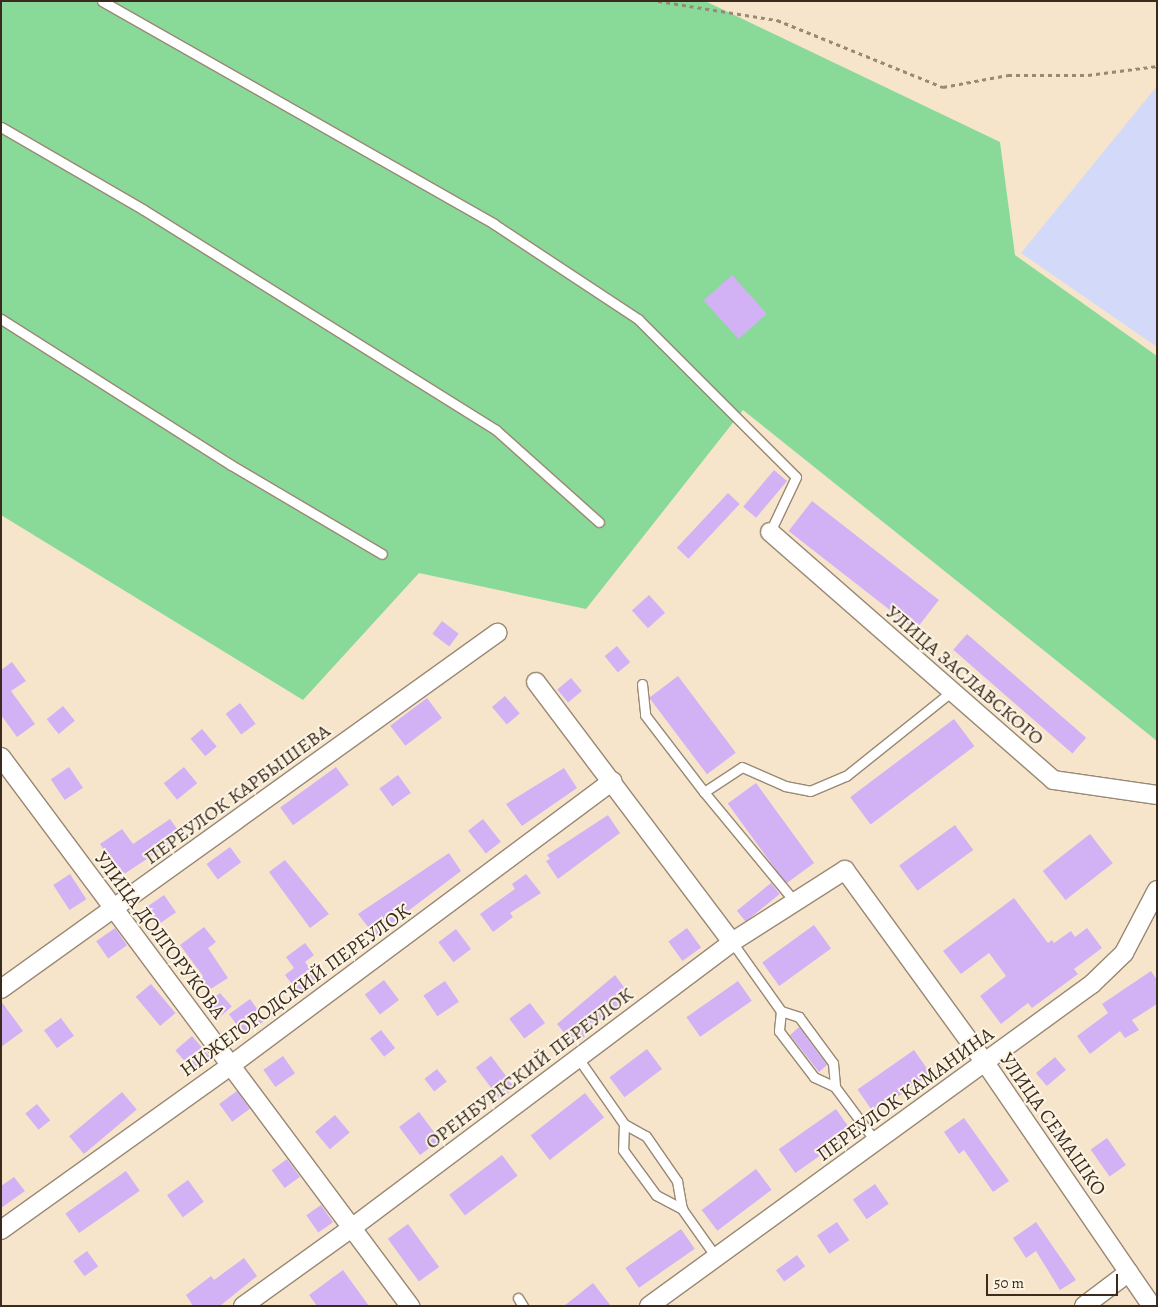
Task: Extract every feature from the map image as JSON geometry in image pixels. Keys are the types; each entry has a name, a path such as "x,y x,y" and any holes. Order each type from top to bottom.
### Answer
{"street":[{"name":"УЛИЦА ЗАСЛАВСКОГО","path":"770,532 1052,780 1157,795"},
{"name":"ПЕРЕУЛОК КАРБЫШЕВА","path":"1,989 497,633"},
{"path":"536,682 732,942"},
{"name":"УЛИЦА ДОЛГОРУКОВА","path":"1,757 410,1306"},
{"name":"НИЖЕГОРОДСКИЙ ПЕРЕУЛОК","path":"1,1230 230,1066 612,781"},
{"name":"ОРЕНБУРГСКИЙ ПЕРЕУЛОК","path":"244,1306 353,1228 732,942 845,870"},
{"name":"УЛИЦА СЕМАШКО","path":"845,870 984,1061 1152,1306"},
{"name":"ПЕРЕУЛОК КАМАНИНА","path":"649,1306 1092,984 1124,953 1157,890"},
{"path":"1084,1306 1129,1272"}],"lane":[{"path":"102,1 494,224 638,319 796,477 770,532"},
{"path":"1,127 144,210 496,430 599,522"},
{"path":"1,319 231,465 382,554"},
{"path":"642,684 645,715 704,792 794,902"},
{"path":"704,792 742,767 785,786 810,791 846,776 952,691"},
{"path":"732,942 781,1011 798,1017 833,1063 835,1087"},
{"path":"781,1011 779,1031 814,1077 835,1087 876,1142"},
{"path":"578,1058 624,1124 646,1136 677,1181 682,1209 716,1257"},
{"path":"624,1124 623,1150 656,1195 682,1209"}],"path":[{"path":"658,1 777,20 943,87 1008,75 1088,74 1157,66"}],"shaded area":[{"path":"1157,86 1157,347 1021,253"}],"green space":[{"path":"1,1 705,1 1000,142 1015,255 1157,356 1157,741 743,410 586,609 419,573 303,700 1,515"}],"building":[{"path":"732,275 767,314 739,339 704,300"},
{"path":"774,470 787,481 756,518 743,507"},
{"path":"728,493 740,504 689,559 677,548"},
{"path":"812,501 939,600 915,630 789,531"},
{"path":"649,595 665,613 648,628 632,610"},
{"path":"442,621 459,634 449,646 432,634"},
{"path":"967,634 1086,738 1072,754 953,650"},
{"path":"617,646 630,662 618,672 605,656"},
{"path":"12,662 26,681 11,691 35,724 17,737 1,715 1,670"},
{"path":"678,676 736,753 707,774 649,698"},
{"path":"571,678 582,691 568,703 557,690"},
{"path":"505,696 520,714 507,725 492,707"},
{"path":"427,698 442,718 405,746 390,726"},
{"path":"240,703 256,724 241,735 226,714"},
{"path":"63,706 75,721 59,734 47,719"},
{"path":"954,719 974,746 871,824 850,797"},
{"path":"202,729 217,747 205,756 191,739"},
{"path":"69,767 83,788 65,800 51,779"},
{"path":"184,767 197,783 177,800 164,783"},
{"path":"336,767 349,785 293,825 280,808"},
{"path":"564,768 577,788 522,826 506,804"},
{"path":"398,775 411,793 392,806 379,789"},
{"path":"756,783 814,863 786,884 728,804"},
{"path":"608,815 620,833 558,879 546,861 550,859 547,855"},
{"path":"170,819 182,836 121,876 100,844 122,829 133,844"},
{"path":"483,819 501,842 486,854 468,831"},
{"path":"955,825 973,850 917,891 899,866"},
{"path":"1090,834 1113,863 1065,900 1043,871"},
{"path":"230,847 241,862 218,879 207,864"},
{"path":"449,853 461,871 375,936 358,914"},
{"path":"285,860 329,914 310,928 269,872"},
{"path":"70,874 86,899 70,910 53,885"},
{"path":"526,874 541,893 510,913 513,917 493,932 480,914 515,889 512,884"},
{"path":"771,883 780,894 746,922 737,911"},
{"path":"164,895 176,912 156,926 144,909"},
{"path":"1014,898 1048,943 1052,940 1054,943 1071,931 1075,937 1087,928 1102,948 1074,969 1078,974 1032,1008 1028,1003 1001,1024 980,996 1006,976 989,953 961,974 943,951"},
{"path":"814,925 831,948 779,986 762,963"},
{"path":"204,927 216,942 208,948 228,978 209,990 200,978 203,976 180,945"},
{"path":"115,928 127,945 108,958 96,941"},
{"path":"687,928 701,947 682,961 668,942"},
{"path":"456,929 471,949 453,962 438,942"},
{"path":"305,943 314,955 305,962 317,979 299,993 285,975 294,968 286,957"},
{"path":"1151,971 1157,980 1157,1004 1132,1020 1139,1030 1125,1038 1120,1031 1090,1054 1077,1036 1108,1013 1102,1004"},
{"path":"615,975 632,998 591,1027 593,1030 574,1045 557,1024"},
{"path":"384,980 399,1000 380,1014 365,994"},
{"path":"445,981 459,1002 437,1016 423,996"},
{"path":"738,981 752,1001 700,1037 686,1017"},
{"path":"151,984 175,1013 160,1026 136,997"},
{"path":"220,993 232,1007 217,1020 205,1006"},
{"path":"250,999 265,1020 244,1035 229,1014"},
{"path":"1,1001 23,1031 1,1047"},
{"path":"530,1003 545,1023 524,1039 509,1019"},
{"path":"61,1018 74,1036 57,1048 44,1030"},
{"path":"799,1027 827,1065 819,1072 790,1035"},
{"path":"381,1030 395,1048 384,1057 370,1039"},
{"path":"192,1036 211,1058 194,1072 175,1050"},
{"path":"647,1049 662,1069 625,1097 609,1077"},
{"path":"914,1050 931,1074 874,1113 857,1090"},
{"path":"283,1056 295,1073 275,1087 263,1070"},
{"path":"491,1056 515,1088 500,1099 476,1067"},
{"path":"1055,1057 1066,1070 1047,1086 1036,1073"},
{"path":"437,1069 447,1082 434,1091 424,1079"},
{"path":"237,1091 250,1109 232,1122 219,1104"},
{"path":"122,1092 137,1110 84,1154 69,1136"},
{"path":"585,1093 604,1117 550,1160 531,1135"},
{"path":"37,1104 50,1120 39,1130 25,1113"},
{"path":"836,1109 853,1133 795,1173 779,1149"},
{"path":"419,1112 440,1140 420,1155 399,1127"},
{"path":"335,1115 350,1133 330,1149 315,1132"},
{"path":"964,1118 1009,1181 993,1192 964,1150 959,1154 944,1132"},
{"path":"1107,1138 1126,1165 1110,1177 1091,1149"},
{"path":"502,1155 518,1176 465,1215 449,1195"},
{"path":"287,1159 300,1177 285,1188 272,1170"},
{"path":"756,1169 772,1190 717,1231 702,1210"},
{"path":"126,1171 140,1191 79,1233 65,1213"},
{"path":"14,1177 25,1191 1,1208 1,1186"},
{"path":"188,1180 204,1202 183,1217 167,1195"},
{"path":"875,1184 889,1204 867,1219 853,1199"},
{"path":"321,1205 333,1222 318,1233 306,1215"},
{"path":"837,1222 849,1240 829,1254 817,1235"},
{"path":"1036,1222 1076,1280 1060,1290 1036,1251 1026,1258 1013,1238"},
{"path":"408,1224 439,1267 419,1282 388,1239"},
{"path":"681,1229 695,1249 639,1288 625,1268"},
{"path":"87,1251 98,1266 84,1276 73,1261"},
{"path":"797,1255 805,1266 784,1282 776,1270"},
{"path":"244,1258 257,1276 220,1306 193,1306 186,1295 211,1276 214,1280"},
{"path":"343,1270 369,1306 317,1306 309,1295"},
{"path":"593,1283 611,1306 564,1306"}]}
